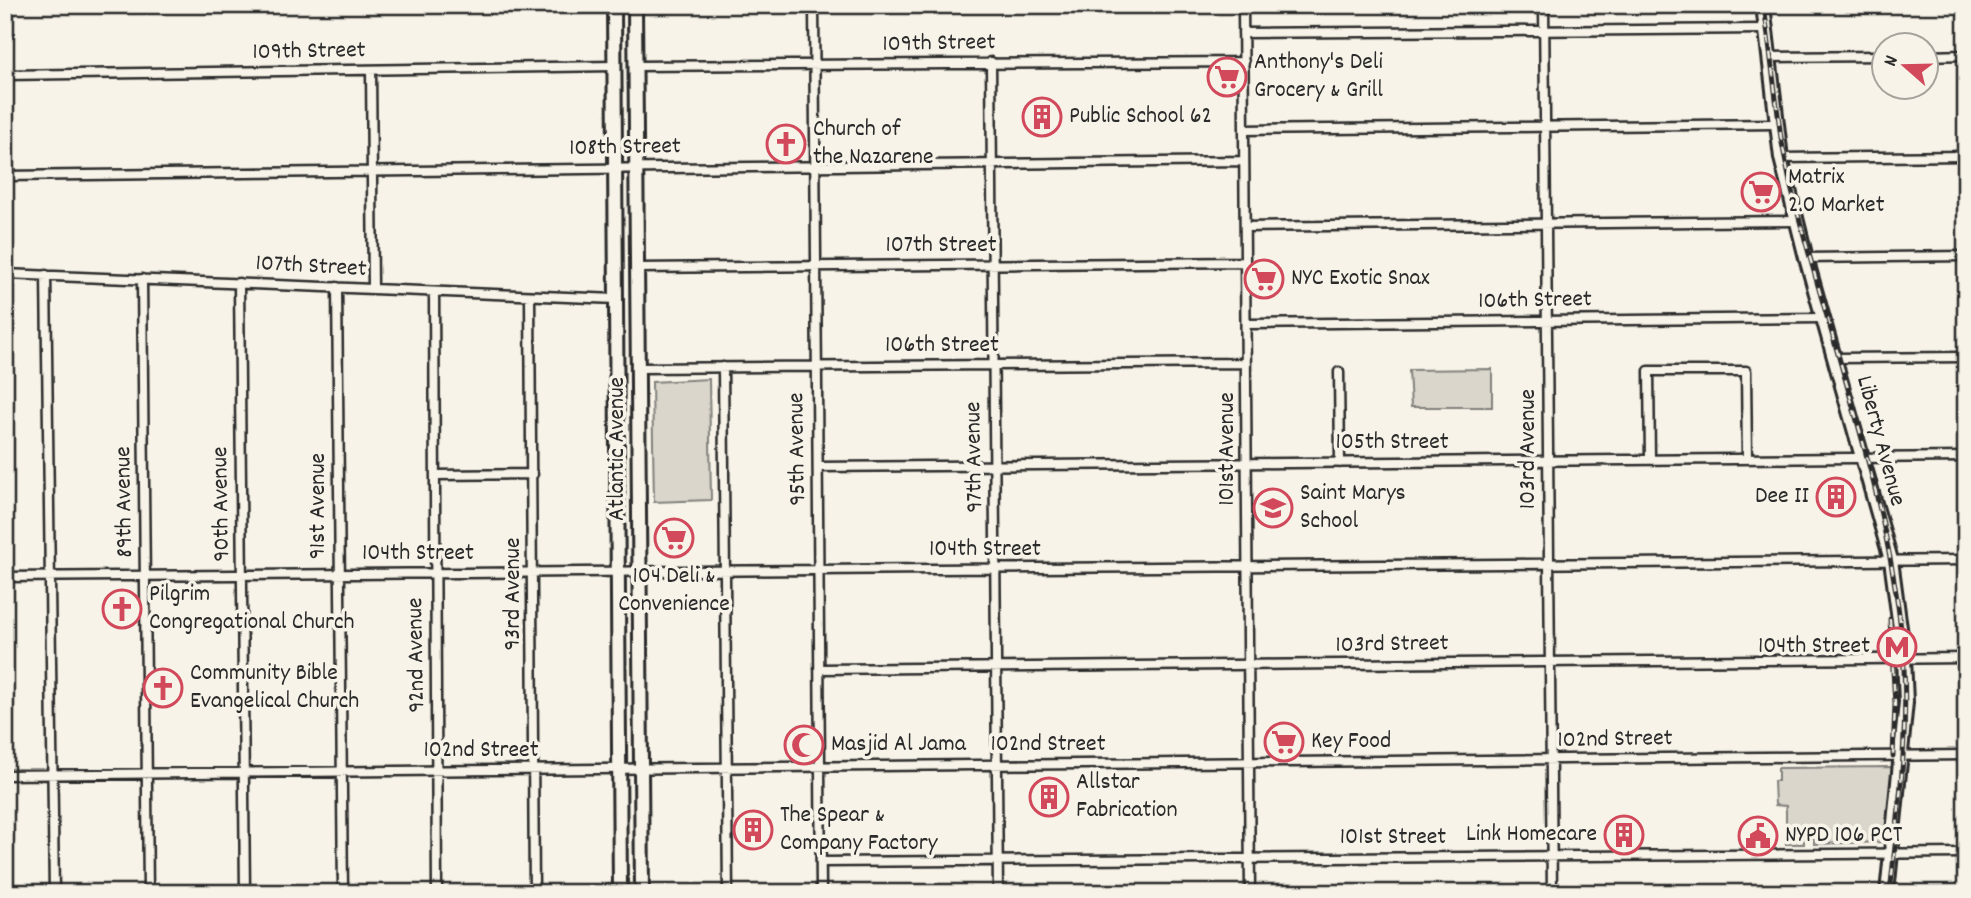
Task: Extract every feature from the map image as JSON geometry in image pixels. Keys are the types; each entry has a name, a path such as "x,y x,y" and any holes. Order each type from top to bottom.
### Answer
{"main road":[{"name":"Atlantic Avenue","path":"614,5 620,893"},
{"name":"Atlantic Avenue","path":"635,5 642,893"},
{"name":"Liberty Avenue","path":"1763,5 1781,158 1806,258 1891,559 1904,658 1906,702 1887,893"}],"street":[{"name":"95th Avenue","path":"814,5 821,893"},
{"name":"101st Avenue","path":"1243,5 1250,893"},
{"name":"103rd Avenue","path":"1544,5 1552,893"},
{"path":"1243,33 1766,29"},
{"path":"1940,56 1966,55"},
{"path":"1769,57 1870,56"},
{"name":"97th Avenue","path":"992,62 998,893"},
{"name":"109th Street","path":"635,66 1244,62"},
{"name":"109th Street","path":"5,75 614,66"},
{"path":"371,70 373,289"},
{"path":"1244,130 1776,124"},
{"path":"1781,158 1966,156"},
{"name":"108th Street","path":"5,176 636,166 1244,161"},
{"path":"1245,227 1796,221"},
{"path":"1806,258 1966,257"},
{"name":"107th Street","path":"637,268 1245,262"},
{"name":"107th Street","path":"5,274 616,299"},
{"path":"46,275 50,774 54,893"},
{"name":"89th Avenue","path":"142,278 148,893"},
{"name":"90th Avenue","path":"240,283 245,893"},
{"name":"91st Avenue","path":"337,287 343,893"},
{"name":"92nd Avenue","path":"434,292 437,893"},
{"name":"93rd Avenue","path":"530,296 534,893"},
{"name":"106th Street","path":"1246,324 1824,318"},
{"path":"1835,358 1966,357"},
{"name":"106th Street","path":"638,368 1246,363"},
{"path":"723,367 728,893"},
{"path":"1650,460 1649,372 1745,371 1747,459"},
{"path":"1339,372 1340,463"},
{"name":"105th Street","path":"818,467 1966,457"},
{"path":"435,475 533,474"},
{"name":"104th Street","path":"5,577 1966,560"},
{"name":"103rd Street","path":"819,669 1966,658"},
{"name":"102nd Street","path":"5,775 1966,755"},
{"name":"101st Street","path":"821,862 1966,853"}],"shaded area":[{"path":"1492,369 1492,407 1411,407 1409,370"},
{"path":"709,379 711,500 654,502 652,382"},
{"path":"1892,767 1885,842 1814,844 1814,838 1804,838 1804,844 1786,844 1786,806 1775,805 1774,781 1778,781 1778,768"}],"railway":[{"path":"1764,5 1781,138 1791,187 1855,412 1884,526 1902,639 1905,703 1890,893"},
{"path":"1890,619 1895,704 1893,756"}],"place":[{"name":"Anthony's Deli Grocery & Grill","path":"1227,77"},
{"name":"Public School 62","path":"1042,117"},
{"name":"Church of the Nazarene","path":"786,144"},
{"name":"Matrix 2.0 Market","path":"1761,192"},
{"name":"NYC Exotic Snax","path":"1264,279"},
{"name":"Dee II","path":"1836,497"},
{"name":"Saint Marys School","path":"1273,508"},
{"name":"104 Deli & Convenience","path":"674,538"},
{"name":"Pilgrim Congregational Church","path":"122,609"},
{"name":"104th Street","path":"1897,647"},
{"name":"Community Bible Evangelical Church","path":"163,688"},
{"name":"Key Food","path":"1284,742"},
{"name":"Masjid Al Jama","path":"804,745"},
{"name":"Allstar Fabrication","path":"1049,797"},
{"name":"The Spear & Company Factory","path":"753,830"},
{"name":"Link Homecare","path":"1624,835"},
{"name":"NYPD 106 PCT","path":"1758,836"}]}
